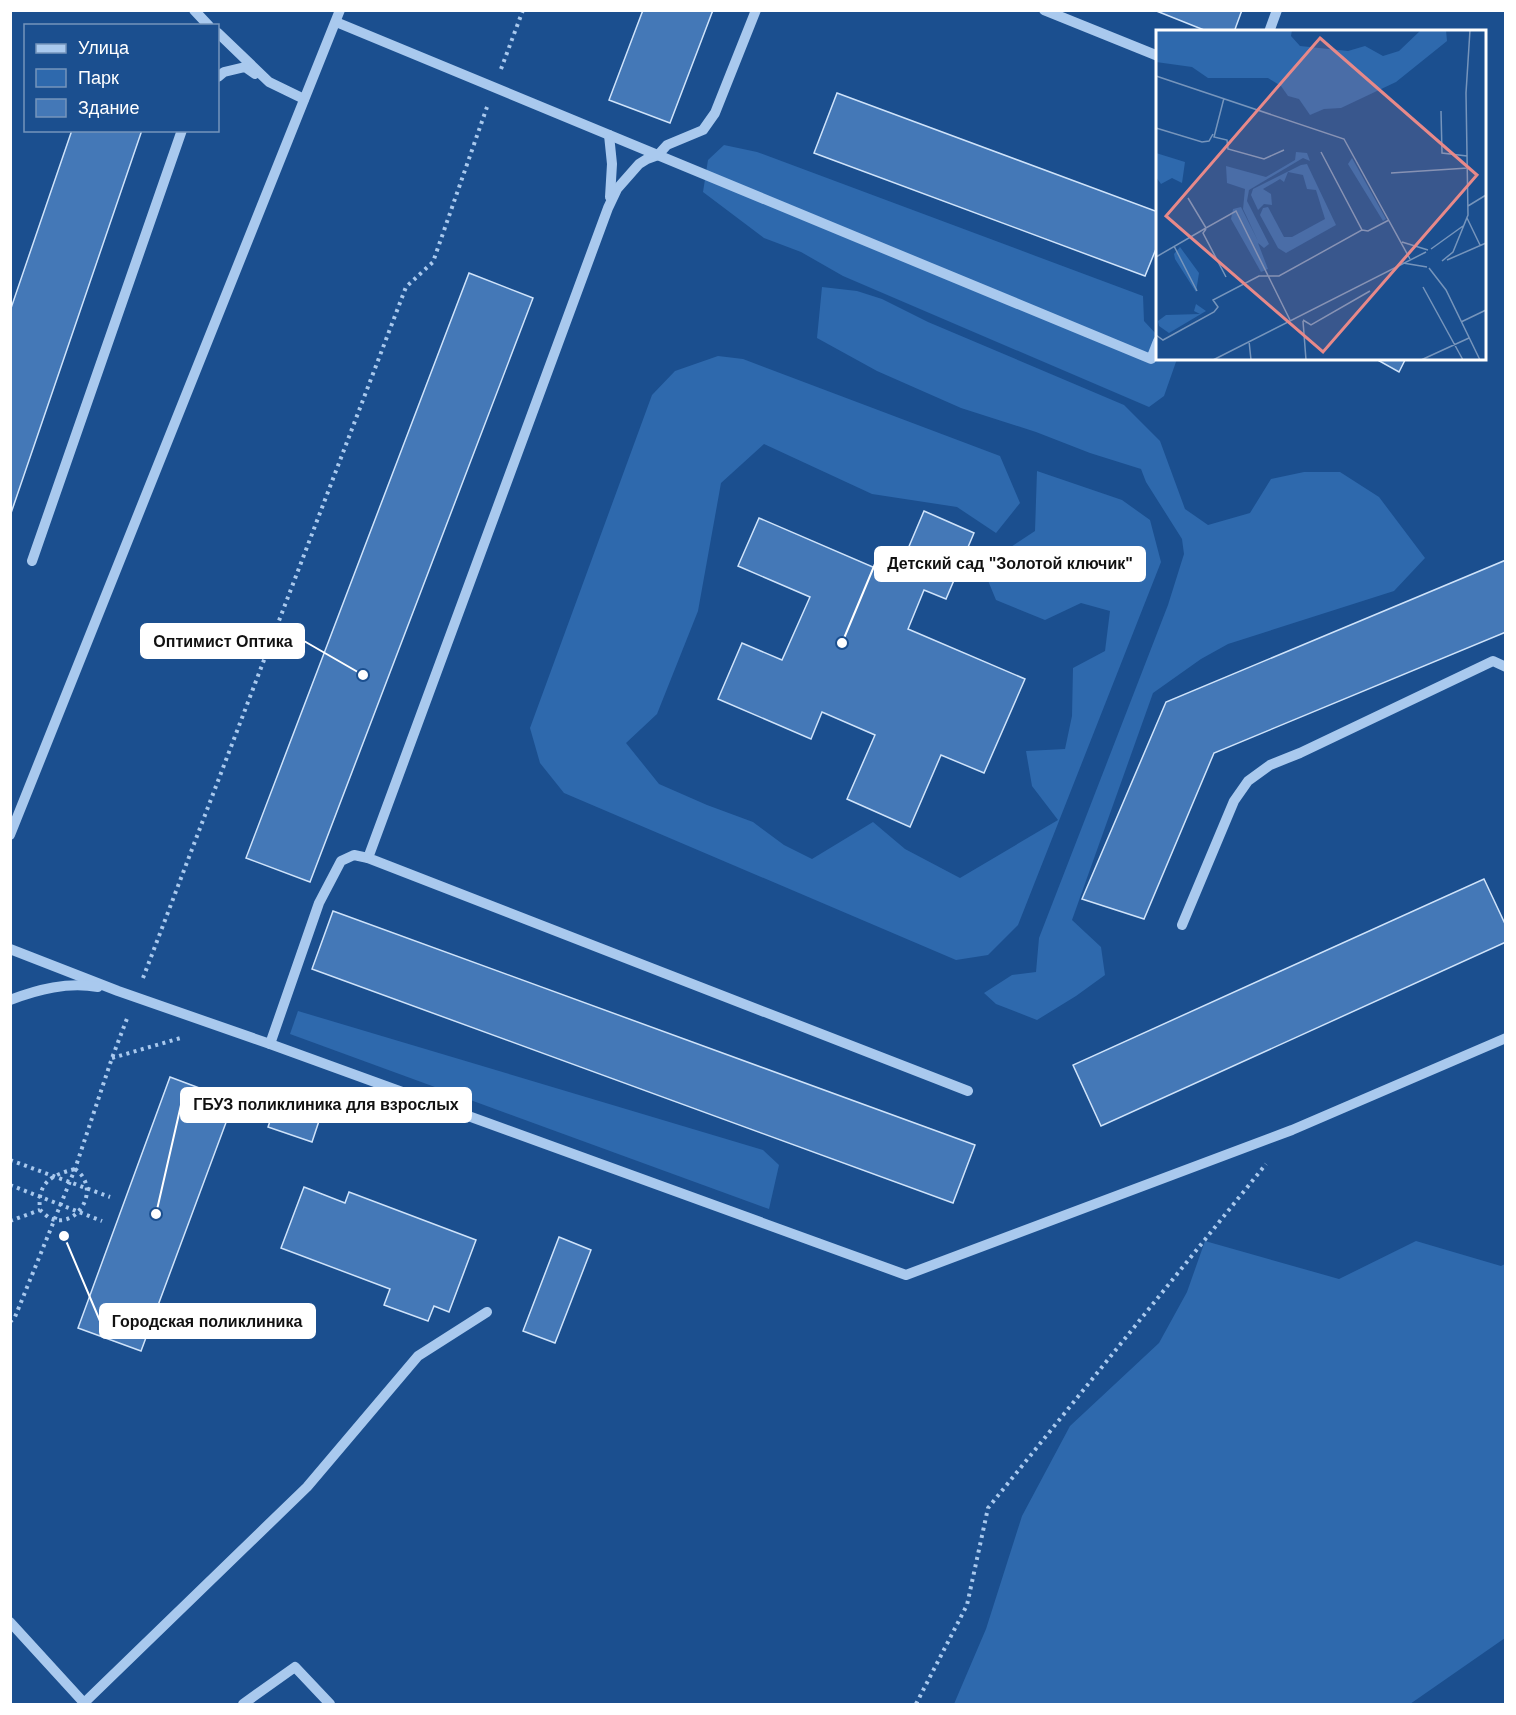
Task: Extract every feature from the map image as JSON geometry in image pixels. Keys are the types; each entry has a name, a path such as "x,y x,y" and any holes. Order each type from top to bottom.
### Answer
{"street":[{"path":"194,10 207,24"},
{"path":"10,835 340,10"},
{"path":"368,858 608,208 617,189 632,171 647,159 657,155 667,145 703,130 715,113 756,10"},
{"path":"1044,10 1156,55"},
{"path":"1270,30 1276,10"},
{"path":"336,22 1151,358 1156,346"},
{"path":"219,34 269,82"},
{"path":"219,76 224,72 245,67 304,99"},
{"path":"32,561 181,132"},
{"path":"608,208 612,185 609,135"},
{"path":"1182,925 1234,801 1248,781 1270,765 1300,753 1493,661 1506,667"},
{"path":"270,1044 319,903 341,861 354,855 368,858 968,1091"},
{"path":"10,949 118,991 906,1275 1293,1130 1506,1038"},
{"path":"10,1000 59,986 87,985 118,991"},
{"path":"10,1622 84,1704 308,1486 418,1356 487,1312"},
{"path":"243,1704 295,1667 330,1704"}],"path":[{"path":"10,1322 15,1317 75,1169 112,1058 406,287 434,262 523,10"},
{"path":"112,1058 193,1034"},
{"path":"915,1704 967,1605 988,1508 1293,1130"},
{"path":"10,1160 110,1197"},
{"path":"75,1169 82,1174 87,1183 86,1199 78,1212 64,1221 50,1219 40,1210 42,1189 49,1179 59,1173 75,1169"},
{"path":"10,1185 102,1221"},
{"path":"10,1221 40,1210"}],"green space":[{"path":"724,145 757,152 1143,296 1144,321 1156,334 1156,360 1177,360 1164,396 1149,407 843,276 801,252 764,238 703,192 708,160"},
{"path":"822,287 857,291 882,299 928,322 1124,405 1160,441 1185,509 1208,525 1250,513 1271,479 1304,472 1340,472 1379,497 1425,558 1394,591 1228,644 1201,659 1153,693 1072,920 1101,947 1105,975 1037,1020 996,1004 984,993 1012,975 1036,972 1039,938 1168,605 1184,554 1182,539 1146,482 1141,469 961,408 877,371 817,338"},
{"path":"718,356 743,359 1000,456 1020,503 996,533 957,507 872,494 764,444 721,483 698,611 657,714 626,743 659,784 753,822 784,845 812,859 873,822 905,849 960,878 1058,820 1032,786 1026,751 1065,749 1072,716 1073,668 1105,651 1110,611 1081,603 1045,620 996,600 982,566 1035,531 1037,471 1122,500 1150,520 1161,562 1018,925 988,955 956,960 564,793 540,763 530,728 652,395 675,371"},
{"path":"298,1011 763,1150 779,1165 769,1209 290,1034"},
{"path":"1205,1241 1339,1279 1416,1241 1501,1266 1505,1264 1505,1638 1410,1704 954,1704 986,1629 1022,1516 1070,1426 1159,1343 1187,1292"}],"building":[{"path":"643,10 713,10 670,123 609,100"},
{"path":"1154,10 1242,10 1235,30 1204,30"},
{"path":"837,93 1156,211 1156,249 1145,276 814,153"},
{"path":"71,132 141,132 10,516 10,311"},
{"path":"469,273 533,298 310,882 246,858"},
{"path":"1378,360 1405,360 1399,372"},
{"path":"924,511 974,533 946,599 924,590 908,629 1025,679 984,773 941,755 910,827 847,799 875,735 822,712 811,739 718,699 742,643 782,660 810,597 738,566 759,518 896,577"},
{"path":"1506,560 1506,632 1214,753 1144,919 1082,899 1166,702"},
{"path":"1484,879 1506,926 1506,942 1101,1126 1073,1065"},
{"path":"333,911 975,1145 953,1203 312,969"},
{"path":"170,1077 234,1101 141,1351 78,1328"},
{"path":"278,1098 322,1112 312,1142 268,1127"},
{"path":"304,1187 345,1203 349,1192 476,1240 449,1312 434,1306 428,1321 384,1305 390,1289 281,1248"},
{"path":"559,1237 591,1250 555,1343 523,1331"}],"place":[{"name":"Детский сад \"Золотой ключик\"","path":"842,643"},
{"name":"Оптимист Оптика","path":"363,675"},
{"name":"ГБУЗ поликлиника для взрослых","path":"156,1214"},
{"name":"Городская поликлиника","path":"64,1236"}]}
